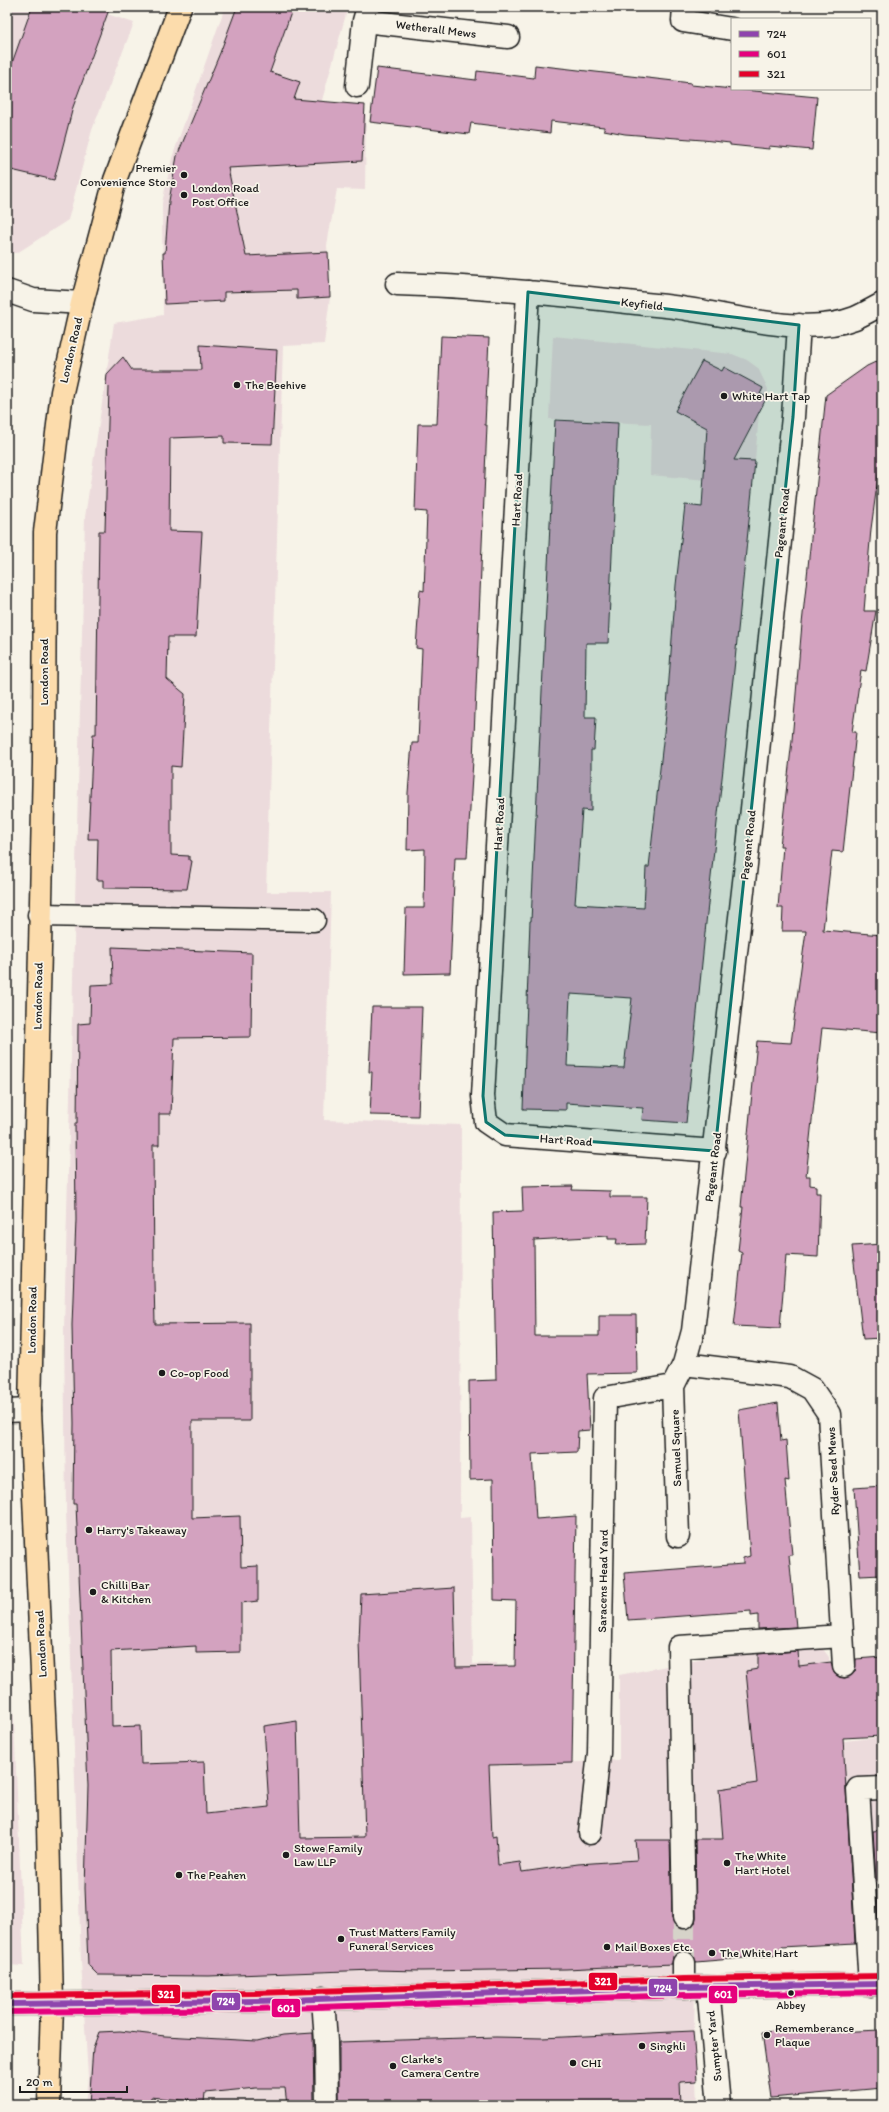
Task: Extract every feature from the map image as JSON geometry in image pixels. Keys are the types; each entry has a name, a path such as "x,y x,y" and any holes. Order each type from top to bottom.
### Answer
{"main road":[{"name":"London Road","path":"49,2105 52,2004 47,1781 30,1410 44,763 45,532 62,392 82,303 115,180 180,7"},
{"path":"7,2004 256,2001 684,1987 876,1985"}],"street":[{"path":"684,7 683,21 731,29"},
{"name":"Wetherall Mews","path":"357,86 366,14 508,37"},
{"name":"Keyfield","path":"397,284 463,286 528,292 686,309 765,322 800,325 826,324 854,318 882,304"},
{"path":"7,291 33,300 82,303"},
{"name":"Hart Road","path":"528,292 483,1096 486,1122 505,1135 715,1151"},
{"name":"Pageant Road","path":"684,1364 693,1331 715,1151 793,417 800,325"},
{"path":"40,915 314,920"},
{"name":"Samuel Square","path":"678,1536 673,1386 684,1364"},
{"name":"Ryder Seed Mews","path":"684,1364 790,1377 812,1389 829,1414 844,1666"},
{"name":"Saracens Head Yard","path":"590,1833 599,1753 605,1398 673,1386"},
{"path":"7,1411 30,1410"},
{"path":"684,1917 679,1647 842,1636"},
{"path":"876,1985 858,1789 882,1788"},
{"path":"684,1963 684,1987"},
{"name":"Sumpter Yard","path":"708,1987 719,2105"},
{"path":"323,1998 326,2042 327,2105"}],"highlighted area":[{"path":"528,292 799,325 793,417 715,1151 505,1135 486,1122 483,1096"}],"shaded area":[{"path":"7,7 86,7 134,23 92,130 68,220 17,253 7,253"},
{"path":"225,7 348,7 319,111 366,114 365,190 337,189 327,245 330,297 324,344 283,346 266,892 331,892 324,1120 461,1125 460,1518 471,1517 473,1664 496,1663 499,1766 619,1760 619,1675 736,1653 822,1648 829,1657 839,1735 844,1741 882,1737 882,1937 696,1949 694,2029 697,2105 85,2105 88,2077 81,1961 66,1510 64,1329 85,517 114,323 163,315 162,203 172,158"},
{"path":"553,336 732,354 747,360 758,368 768,389 767,397 759,413 753,484 650,475 651,424 549,419"},
{"path":"7,1548 24,1966 7,1965"}],"building":[{"path":"32,7 110,7 73,107 54,180 7,169 7,77"},
{"path":"237,7 293,7 270,72 300,82 294,99 365,105 362,161 228,168 246,256 328,252 330,297 297,299 297,290 224,292 224,301 165,304 163,253 165,253 169,201 177,156 220,53"},
{"path":"535,65 691,83 691,85 731,90 817,97 812,150 769,146 769,149 730,145 730,143 703,140 625,134 604,130 604,127 551,121 550,133 471,123 469,134 370,122 377,68 476,80 477,71 534,78"},
{"path":"441,336 489,338 485,425 487,425 473,760 467,858 455,858 450,973 404,974 406,908 424,908 425,849 407,850 408,793 412,743 418,743 422,649 416,648 420,590 424,591 427,512 415,511 418,424 437,424"},
{"path":"200,345 277,350 272,444 224,443 224,436 170,438 169,531 202,532 196,637 168,637 167,679 185,694 181,767 171,766 171,855 189,856 189,860 192,861 187,889 103,888 103,880 97,880 98,839 88,839 93,734 96,734 99,531 105,531 109,387 106,384 107,374 123,357 132,370 201,370"},
{"path":"882,359 882,448 871,529 864,611 876,611 866,671 861,670 852,732 856,732 843,852 832,851 823,930 882,935 882,1033 822,1028 806,1176 810,1176 810,1185 816,1186 816,1193 820,1193 818,1257 786,1255 780,1328 734,1326 742,1253 738,1251 743,1207 741,1207 757,1041 791,1043 806,931 782,931 783,908 778,908 783,846 780,846 826,395 867,366"},
{"path":"702,361 722,371 724,367 763,388 760,394 767,397 734,460 755,461 686,1123 642,1120 643,1108 566,1103 566,1110 523,1109 530,921 555,420 618,423 608,643 586,643 585,717 596,717 594,750 591,750 591,811 582,810 575,904 644,908 646,867 649,867 667,706 676,585 685,505 702,507 707,428 675,411","holes":["570,994 632,998 624,1068 567,1066"]},
{"path":"112,947 252,953 251,1037 174,1038 171,1114 159,1114 159,1145 153,1145 154,1282 155,1324 250,1323 250,1421 192,1421 192,1518 240,1516 241,1567 258,1566 258,1601 241,1603 241,1652 196,1653 196,1646 111,1651 112,1727 140,1726 141,1764 204,1762 206,1814 269,1807 264,1726 297,1721 300,1838 365,1837 359,1641 361,1594 454,1588 456,1667 515,1666 516,1601 494,1600 493,1479 470,1480 469,1381 496,1380 493,1212 523,1211 522,1187 573,1186 572,1190 610,1191 610,1197 647,1197 645,1244 616,1245 617,1239 608,1239 608,1236 534,1240 535,1336 599,1336 599,1315 636,1315 637,1373 587,1374 590,1430 578,1431 577,1452 532,1454 536,1519 576,1516 572,1763 489,1765 492,1837 496,1836 498,1865 520,1862 522,1872 578,1864 637,1860 635,1840 670,1840 672,1918 678,1928 690,1928 695,1923 696,1917 695,1839 723,1839 719,1789 757,1783 746,1671 758,1669 758,1654 798,1651 799,1666 831,1662 834,1673 839,1677 845,1678 855,1672 856,1659 882,1657 882,1736 843,1738 855,1943 781,1947 780,1955 696,1962 691,1952 684,1951 673,1956 672,1964 566,1969 421,1971 374,1970 209,1976 98,1975 88,1965 85,1888 88,1786 76,1504 73,1504 74,1423 72,1325 76,1220 75,1123 77,1123 78,1024 90,1023 91,985 113,984"},
{"path":"372,1007 422,1007 418,1116 370,1115 372,1072 369,1072"},
{"path":"882,1244 882,1338 863,1339 852,1246"},
{"path":"778,1403 781,1441 786,1440 789,1481 785,1480 792,1555 789,1555 796,1627 758,1629 758,1615 751,1616 751,1611 628,1620 624,1573 743,1564 743,1558 750,1556 739,1410"},
{"path":"882,1486 882,1575 860,1576 854,1488"},
{"path":"882,1830 882,1942 880,1942 873,1831"},
{"path":"832,2027 832,2032 882,2030 882,2088 771,2098 762,2032"},
{"path":"120,2031 165,2036 257,2041 283,2035 313,2033 314,2105 287,2105 285,2088 256,2088 205,2093 204,2102 151,2097 150,2105 89,2105 93,2048 99,2032"},
{"path":"693,2031 697,2081 680,2082 681,2105 339,2105 339,2042 496,2037 542,2038"}],"tunnel":[{"path":"684,1917 684,1963"}],"transit line":[{"name":"321","path":"7,1996 256,1993 684,1979 882,1976"},
{"name":"724","path":"7,2004 256,2001 684,1987 882,1984"},
{"name":"601","path":"7,2012 256,2009 684,1995 882,1992"}],"place":[{"name":"Premier Convenience Store","path":"184,175"},
{"name":"London Road Post Office","path":"184,195"},
{"name":"The Beehive","path":"237,385"},
{"name":"White Hart Tap","path":"724,396"},
{"name":"Co-op Food","path":"162,1373"},
{"name":"Harry's Takeaway","path":"89,1530"},
{"name":"Chilli Bar & Kitchen","path":"93,1592"},
{"name":"Stowe Family Law LLP","path":"286,1855"},
{"name":"The White Hart Hotel","path":"727,1863"},
{"name":"The Peahen","path":"179,1875"},
{"name":"Trust Matters Family Funeral Services","path":"341,1939"},
{"name":"Mail Boxes Etc.","path":"607,1947"},
{"name":"The White Hart","path":"712,1953"},
{"name":"Abbey","path":"791,1993"},
{"name":"Rememberance Plaque","path":"767,2035"},
{"name":"Singhli","path":"642,2046"},
{"name":"CHI","path":"573,2063"},
{"name":"Clarke's Camera Centre","path":"393,2066"}]}
